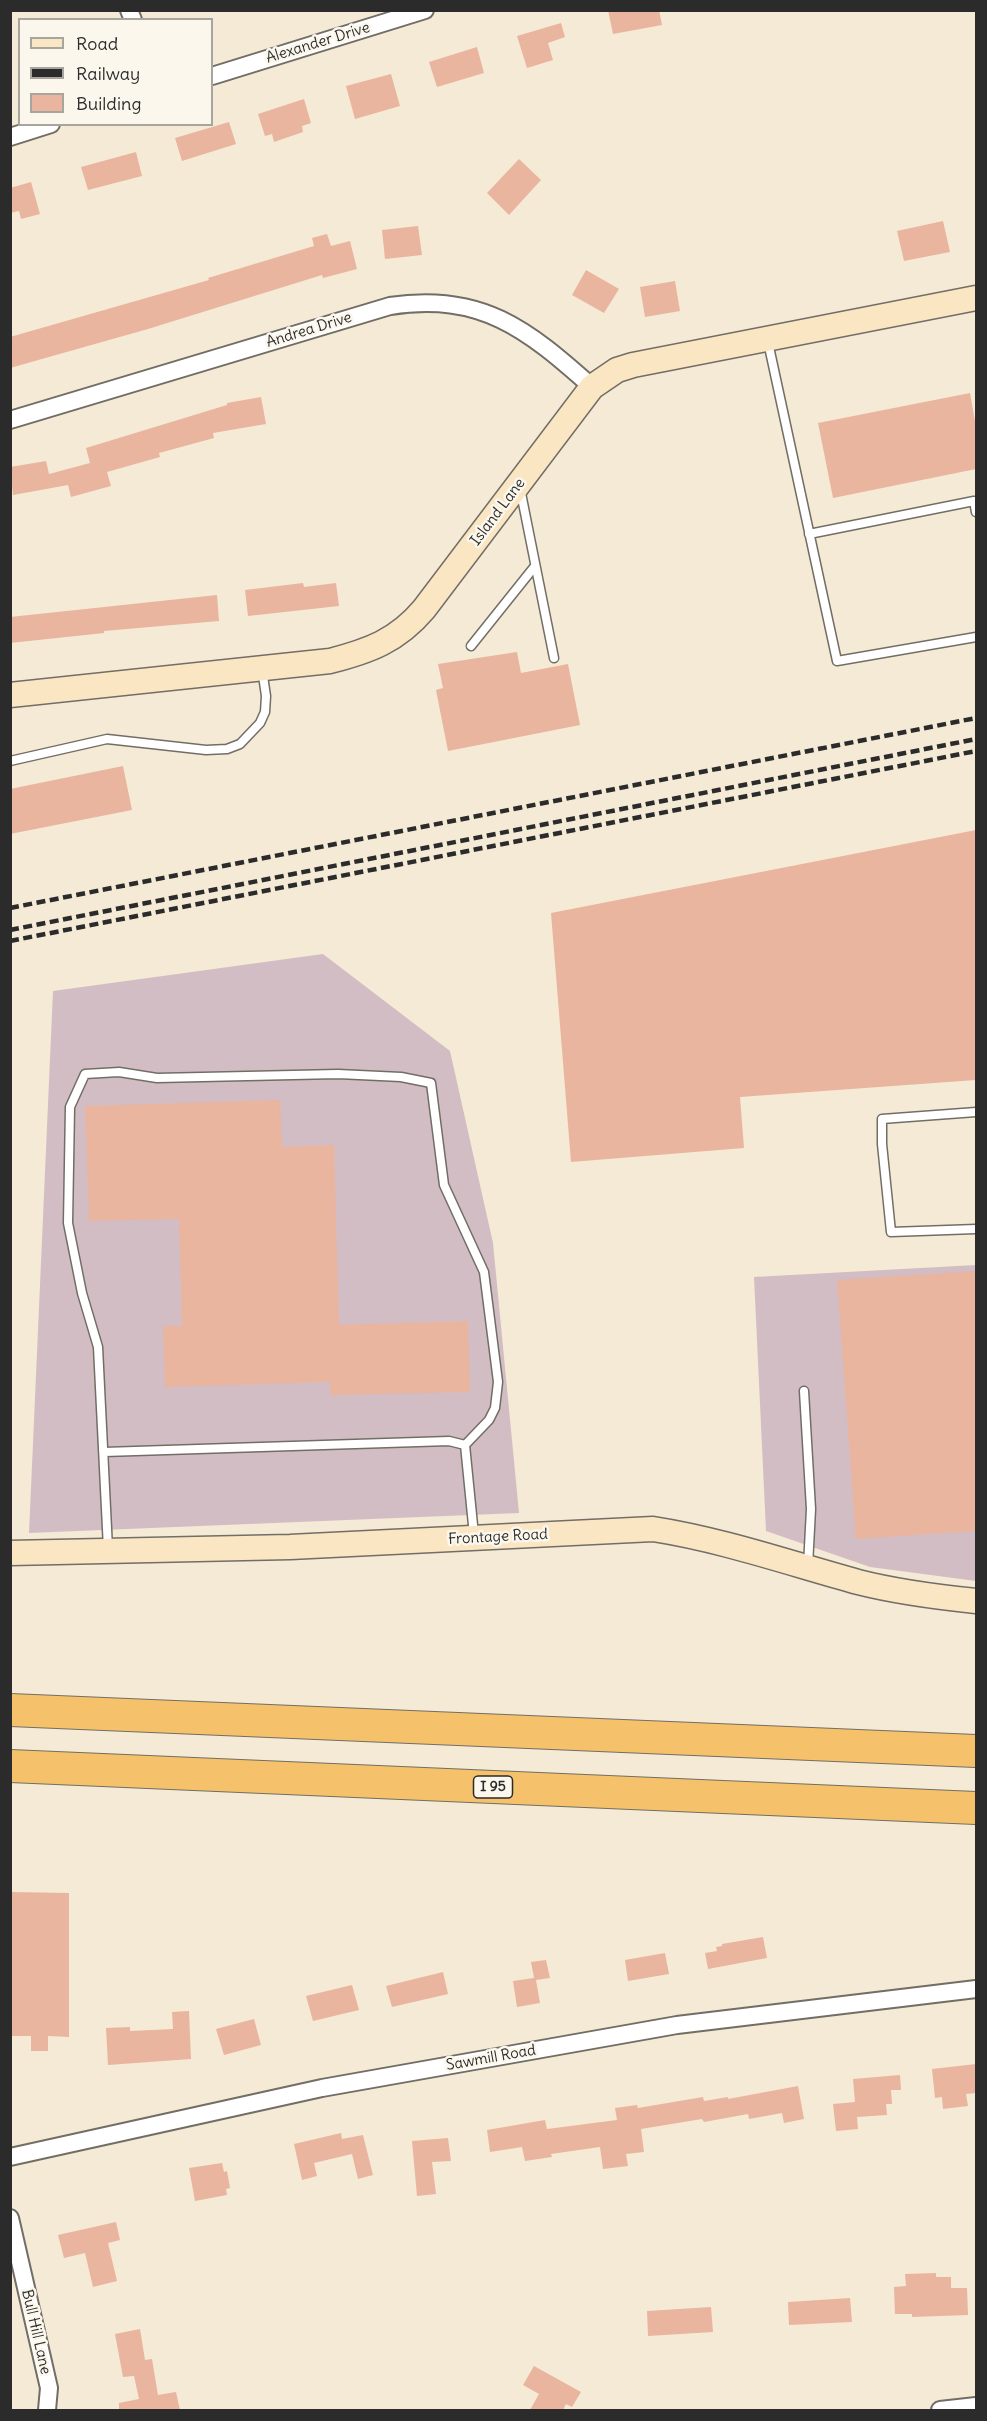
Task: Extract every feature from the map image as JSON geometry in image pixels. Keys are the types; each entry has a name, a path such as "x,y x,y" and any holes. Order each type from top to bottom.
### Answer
{"highway":[{"path":"10,1710 976,1751"},
{"name":"I 95","path":"10,1766 976,1808"}],"street":[{"name":"Alexander Drive","path":"213,76 425,10"},
{"path":"10,137 45,126"},
{"name":"Island Lane","path":"10,695 330,661 368,651 400,632 424,609 592,387 617,370 976,298"},
{"name":"Andrea Drive","path":"10,420 390,306 416,302 439,302 491,313 555,354 592,387"},
{"name":"Frontage Road","path":"10,1553 290,1547 653,1529 696,1536 858,1582 903,1592 976,1601"},
{"name":"Sawmill Road","path":"10,2157 322,2088 665,2027 976,1989"},
{"name":"Bull Hill Lane","path":"10,2218 49,2388 47,2410"},
{"path":"940,2410 976,2406"}],"lane":[{"path":"767,339 837,661 976,637"},
{"path":"519,484 554,658"},
{"path":"809,534 974,501 976,512"},
{"path":"471,646 535,566"},
{"path":"10,761 107,739 206,750 227,749 240,744 260,723 265,712 266,696 262,668"},
{"path":"108,1550 98,1347 82,1293 69,1223 70,1107 85,1074 119,1072 157,1078 338,1074 401,1077 431,1083 444,1185 484,1272 498,1382 495,1408 489,1420 482,1430 465,1445"},
{"path":"976,1112 882,1119 882,1144 891,1232 976,1229"},
{"path":"804,1391 811,1509 808,1566"},
{"path":"104,1452 450,1441 465,1445"},
{"path":"465,1445 475,1538"}],"shaded area":[{"path":"323,954 450,1051 493,1243 519,1513 29,1533 53,991"},
{"path":"976,1265 976,1581 870,1567 766,1531 754,1277"}],"building":[{"path":"608,10 659,10 662,25 613,34"},
{"path":"561,23 565,37 548,43 553,60 527,68 517,36"},
{"path":"477,47 484,73 437,87 429,62"},
{"path":"391,74 400,106 355,119 346,86"},
{"path":"304,99 311,123 302,126 303,132 274,142 272,134 265,136 258,114"},
{"path":"229,122 236,144 182,161 175,138"},
{"path":"136,152 142,176 88,190 81,167"},
{"path":"519,159 541,180 509,215 487,193"},
{"path":"31,182 40,214 21,219 19,211 10,213 10,188"},
{"path":"943,221 950,252 904,261 897,231"},
{"path":"418,226 422,255 385,259 382,230"},
{"path":"327,234 331,246 350,241 357,269 323,278 322,275 148,329 10,368 10,337 209,280 208,278 314,246 312,238"},
{"path":"586,270 619,289 604,313 572,295"},
{"path":"675,281 680,311 645,317 640,287"},
{"path":"970,393 976,427 976,469 833,498 818,423"},
{"path":"261,397 266,424 213,433 214,438 159,453 160,457 107,472 111,486 71,497 68,485 13,495 10,467 46,461 49,474 90,463 86,448 227,405 227,403"},
{"path":"303,583 304,587 336,583 339,606 248,616 245,590"},
{"path":"217,595 219,621 104,631 104,633 10,643 10,617"},
{"path":"517,652 521,673 568,664 580,725 448,751 436,690 443,688 438,664"},
{"path":"123,766 132,810 10,834 10,789"},
{"path":"976,830 976,1080 740,1097 744,1148 571,1162 551,913"},
{"path":"280,1100 282,1147 334,1145 339,1325 468,1321 470,1392 330,1395 330,1382 165,1387 163,1326 182,1326 179,1219 89,1221 85,1106"},
{"path":"976,1271 976,1531 856,1539 837,1280"},
{"path":"10,1892 69,1893 69,2037 48,2036 48,2051 31,2051 31,2036 10,2036"},
{"path":"763,1937 767,1958 708,1969 705,1953 717,1951 716,1947 722,1944"},
{"path":"665,1953 669,1974 628,1981 625,1960"},
{"path":"546,1960 550,1978 536,1980 540,2003 517,2007 513,1981 534,1978 531,1962"},
{"path":"443,1972 448,1994 392,2007 386,1986"},
{"path":"352,1985 359,2010 313,2021 306,1996"},
{"path":"189,2011 191,2059 108,2065 106,2028 130,2027 130,2031 173,2029 172,2012"},
{"path":"254,2019 261,2045 224,2055 216,2029"},
{"path":"976,2064 976,2093 966,2094 968,2106 943,2109 942,2097 935,2098 932,2069"},
{"path":"900,2075 901,2090 891,2090 892,2104 886,2104 887,2115 857,2117 858,2129 836,2131 833,2104 855,2102 853,2079"},
{"path":"798,2086 804,2119 784,2123 782,2113 749,2119 748,2114 704,2122 702,2119 641,2129 644,2152 626,2154 628,2166 603,2169 600,2147 551,2154 552,2157 525,2161 522,2147 490,2152 487,2130 545,2120 547,2129 617,2120 615,2108 637,2105 638,2108 703,2097 704,2101 728,2097 728,2099"},
{"path":"341,2133 342,2139 363,2135 373,2175 358,2179 352,2154 314,2163 317,2176 302,2180 294,2144"},
{"path":"448,2138 451,2161 432,2162 436,2194 417,2196 412,2141"},
{"path":"222,2163 224,2172 227,2171 230,2188 226,2189 227,2195 195,2201 189,2168"},
{"path":"116,2222 120,2240 108,2243 117,2281 93,2287 85,2253 64,2258 58,2235"},
{"path":"936,2273 936,2277 951,2277 951,2288 967,2288 968,2315 912,2317 912,2314 895,2314 894,2287 906,2286 905,2274"},
{"path":"850,2298 852,2322 789,2325 788,2302"},
{"path":"711,2307 713,2332 648,2336 647,2311"},
{"path":"140,2329 145,2360 152,2359 158,2395 176,2392 180,2410 119,2410 119,2403 139,2399 134,2376 123,2377 115,2334"},
{"path":"534,2366 581,2392 572,2407 566,2404 563,2410 530,2410 539,2394 523,2385"}],"railway":[{"path":"10,908 976,718"},
{"path":"10,930 976,739"},
{"path":"10,941 976,751"}]}
